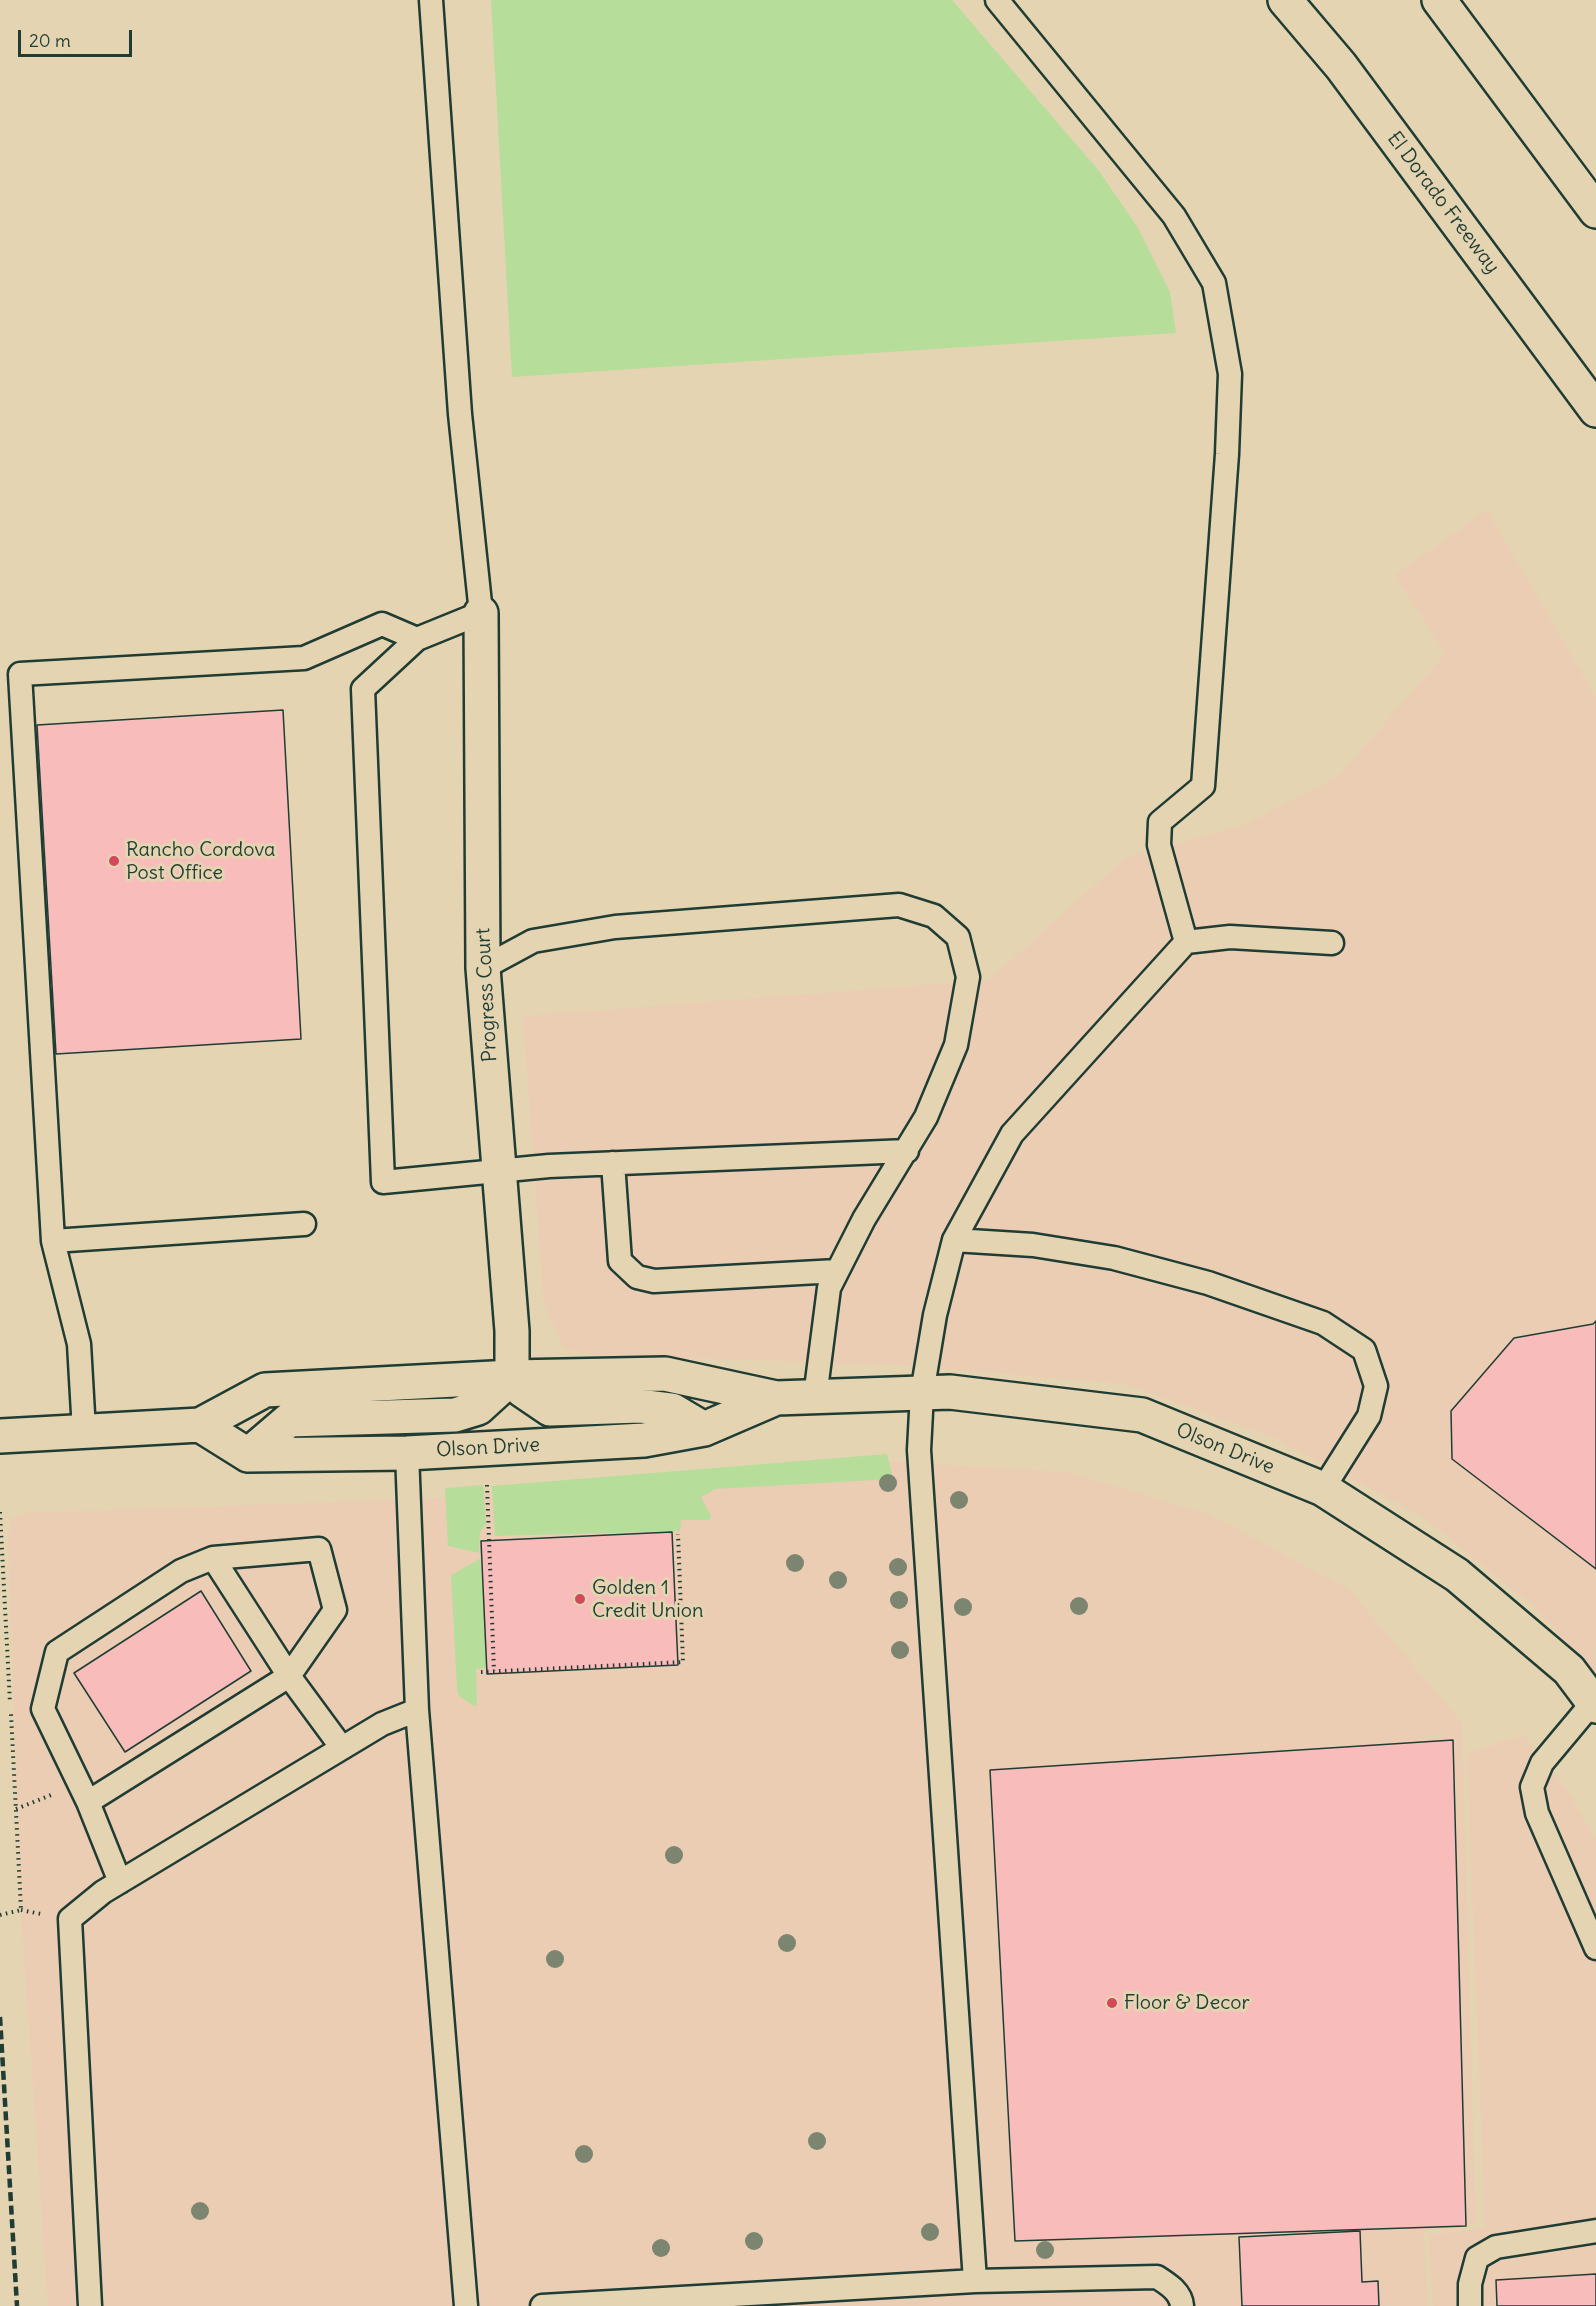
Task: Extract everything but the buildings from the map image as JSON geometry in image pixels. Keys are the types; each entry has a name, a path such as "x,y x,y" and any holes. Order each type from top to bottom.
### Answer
{"main road":[{"name":"El Dorado Freeway","path":"1285,0 1341,66 1596,410"},
{"path":"1439,0 1596,211"},
{"name":"Progress Court","path":"481,613 483,968 512,1331 512,1377"},
{"name":"Olson Drive","path":"0,1436 200,1425 265,1390 512,1377 665,1374 776,1398 950,1392 1142,1415 1323,1488 1457,1575 1569,1670 1594,1704"},
{"path":"200,1425 248,1455 289,1420 455,1415 478,1408 512,1377 522,1390 550,1409 640,1406 672,1410 704,1429"},
{"name":"Olson Drive","path":"248,1455 407,1453 644,1440 704,1429 776,1398"}],"lane":[{"path":"431,0 460,414 481,613 417,639 363,689 383,1182 549,1166 907,1151"},
{"path":"997,0 1174,216 1214,283 1230,374 1227,454 1203,786 1160,822 1159,845 1186,942"},
{"path":"84,1431 79,1344 53,1241 20,674 304,658 382,624 417,639"},
{"path":"483,968 533,941 615,927 899,905 934,916 958,937 968,977 956,1045 926,1117 864,1220 829,1288 815,1397"},
{"path":"975,2281 919,1450 922,1393 935,1315 954,1240 1012,1134 1186,942 1230,937 1332,943"},
{"path":"613,1163 620,1261 637,1277 654,1281 837,1271"},
{"path":"53,1241 304,1224"},
{"path":"954,1240 1034,1245 1114,1258 1208,1283 1323,1323 1364,1350 1376,1386 1369,1416 1323,1488"},
{"path":"407,1453 417,1710 466,2306"},
{"path":"88,1802 289,1676 335,1610 319,1549 213,1558 181,1571 57,1652 44,1709 88,1802 120,1882"},
{"path":"213,1558 289,1676 342,1748"},
{"path":"1594,1704 1542,1763 1532,1787 1537,1813 1596,1948"},
{"path":"90,2306 70,1919 103,1892 342,1748 382,1724 417,1710"},
{"path":"1470,2306 1470,2284 1477,2258 1496,2247 1596,2231"},
{"path":"542,2306 975,2281 1157,2277 1171,2286 1182,2300 1182,2306"}],"path":[{"path":"487,1481 494,1671"},
{"path":"0,1512 21,1910 0,1914"},
{"path":"482,1672 683,1662 678,1534"},
{"path":"16,1809 53,1794"}],"shaded area":[{"path":"1487,510 1596,698 1596,1676 1534,1607 1421,1516 1271,1436 1123,1384 898,1365 590,1355 565,1349 544,1305 523,1016 989,980 1125,858 1245,825 1339,776 1445,654 1395,575"},
{"path":"881,1461 1068,1472 1208,1514 1349,1589 1462,1723 1476,2223 1423,2232 1428,2306 48,2306 21,1910 8,1538 11,1519 25,1513 443,1498"},
{"path":"1524,1735 1566,1789 1596,1840 1596,2306 1433,2306 1429,2235 1485,2228 1467,1753"}],"green space":[{"path":"491,0 952,0 1099,171 1138,228 1170,292 1176,333 512,377"},
{"path":"887,1454 893,1479 715,1489 701,1497 711,1516 710,1520 681,1520 680,1531 495,1536 492,1486"},
{"path":"483,1485 486,1524 480,1532 479,1553 448,1546 445,1488"},
{"path":"480,1559 482,1579 485,1583 490,1665 476,1669 477,1705 474,1706 459,1696 457,1688 451,1575"}],"railway":[{"path":"0,2017 17,2306"}],"place":[{"name":"Rancho Cordova Post Office","path":"114,861"},
{"name":"Golden 1 Credit Union","path":"580,1599"},
{"name":"Floor & Decor","path":"1112,2003"}]}
